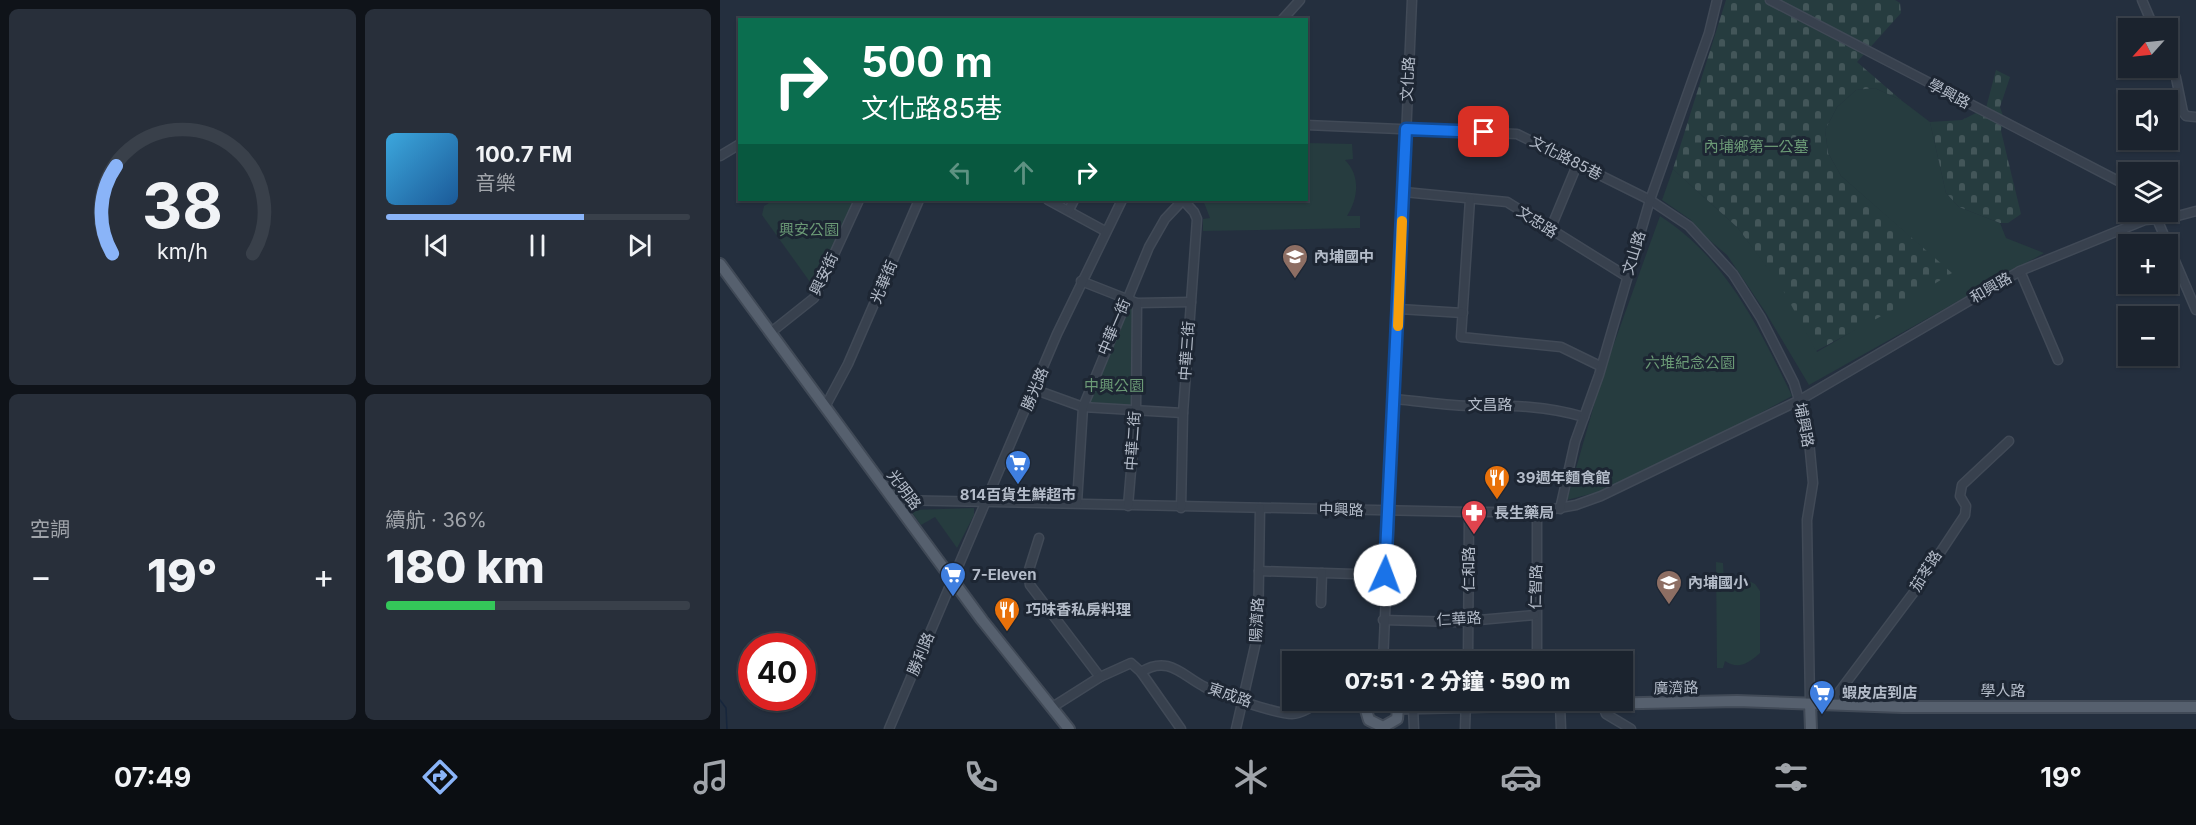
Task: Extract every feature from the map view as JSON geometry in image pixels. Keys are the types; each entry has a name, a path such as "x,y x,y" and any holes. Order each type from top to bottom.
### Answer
{"main road":[{"name":"光明路","path":"720,264 952,580 1069,729"},
{"name":"廣濟路","path":"1633,703 1737,701 1810,704"},
{"name":"學人路","path":"1810,704 1902,707 2196,707"},
{"path":"1810,704 1811,729"},
{"path":"1366,711 1369,726 1388,726 1397,719 1396,711"}],"street":[{"path":"1284,18 1300,0"},
{"name":"文化路","path":"1383,651 1412,0"},
{"name":"文山路","path":"1560,509 1575,442 1626,276 1650,200 1709,33 1717,0"},
{"name":"學興路","path":"1770,0 2118,181"},
{"path":"2142,0 2150,18"},
{"path":"2176,78 2183,112 2186,116 2196,117"},
{"name":"文化路85巷","path":"1308,124 1517,134 1650,200"},
{"path":"720,156 738,145"},
{"path":"1550,230 1577,165"},
{"name":"文忠路","path":"1404,192 1507,202 1626,276"},
{"path":"1470,199 1461,337 1561,347 1600,366"},
{"name":"埔興路","path":"1650,200 1689,226 1733,274 1761,318 1800,400 1808,430 1813,483 1807,520 1810,704"},
{"name":"興安街","path":"770,333 814,298 858,201"},
{"name":"光華街","path":"825,407 848,364 919,201"},
{"path":"1050,201 1105,231"},
{"path":"1069,210 1074,201"},
{"name":"勝光路","path":"952,580 1036,390 1081,281 1121,201"},
{"name":"中華一街","path":"1077,503 1083,407 1126,300 1160,228 1182,201"},
{"name":"中華三街","path":"1181,508 1183,413 1197,219 1184,201"},
{"name":"和興路","path":"2178,214 2196,212"},
{"name":"和興路","path":"1800,400 2020,271 2140,222"},
{"path":"2159,222 2196,310"},
{"path":"2020,271 2058,360"},
{"path":"1081,281 1137,303 1191,302"},
{"name":"中華二街","path":"1128,506 1136,411 1137,303"},
{"path":"1399,309 1463,314"},
{"path":"1036,390 1083,407 1183,413"},
{"name":"文昌路","path":"1394,399 1474,406 1489,404 1533,406 1584,417"},
{"name":"中興路","path":"893,500 1077,503 1181,508 1537,512 1560,509 1600,496 1800,400"},
{"name":"茄苳路","path":"1830,704 1914,592 1965,515 1966,507 1960,496 1962,485 2009,441"},
{"name":"陽濟路","path":"1236,729 1258,633 1260,508"},
{"name":"仁和路","path":"1468,651 1469,512"},
{"name":"仁智路","path":"1537,512 1537,651"},
{"path":"1039,538 1028,573 1030,585 1100,677"},
{"path":"1259,571 1385,575"},
{"path":"1321,603 1322,573"},
{"name":"勝利路","path":"889,729 952,580"},
{"name":"仁華路","path":"1383,620 1457,622 1469,619 1535,615"},
{"path":"1051,708 1100,677 1131,663 1181,729"},
{"name":"東成路","path":"1140,672 1148,667 1162,666 1182,670 1203,686 1282,711"},
{"name":"東成路","path":"1283,711 1294,714 1300,711"},
{"path":"1413,711 1414,729"},
{"path":"1465,729 1466,711"},
{"path":"1560,711 1561,729"},
{"path":"1605,711 1631,729"}],"green space":[{"name":"內埔鄉第一公墓","path":"1726,0 1895,0 1900,3 1901,13 1857,62 1901,100 1875,88 1856,90 1837,107 1825,130 1828,153 1841,176 1952,273 1889,312 1816,351 1782,288 1738,228 1673,169"},
{"path":"1996,70 2010,77 2000,107 2004,119 2001,131 2021,214 2008,223 2000,223 1959,207 1946,193 1930,122 1962,120 1986,108"},
{"path":"1875,88 1901,100 1930,122 1946,193 1959,207 2000,223 2006,238 2044,253 1809,385 1766,313 1727,255 1701,233 1691,220 1662,200 1673,169 1738,228 1783,288 1817,352 1951,273 1841,176 1828,153 1825,130 1837,107 1856,90"},
{"path":"1308,143 1352,144 1353,159 1345,160 1354,173 1356,188 1354,202 1347,216 1360,216 1360,228 1203,231 1203,219 1210,218 1203,201 1308,201"},
{"name":"興安公園","path":"772,201 855,201 818,282 810,282 762,215 764,206"},
{"name":"六堆紀念公園","path":"1660,216 1704,252 1722,273 1753,320 1792,396 1695,448 1598,492 1567,500 1602,377"},
{"name":"中興公園","path":"1128,303 1135,305 1133,408 1085,405"},
{"path":"974,508 974,515 957,548 935,517 921,525 910,510"},
{"path":"1716,562 1723,563 1724,582 1741,577 1755,584 1760,591 1760,653 1744,664 1735,665 1725,661 1723,668 1717,668"}],"waterway":[{"path":"720,700 726,708 727,729"}],"slow traffic":[{"path":"1398,326 1402,221"}],"place":[{"name":"內埔國中","path":"1295,280"},
{"name":"814百貨生鮮超市","path":"1018,486"},
{"name":"39週年麵食館","path":"1497,501"},
{"name":"長生藥局","path":"1474,536"},
{"name":"7-Eleven","path":"953,598"},
{"name":"內埔國小","path":"1669,606"},
{"name":"巧味香私房料理","path":"1007,633"},
{"name":"蝦皮店到店","path":"1822,716"}],"route":[{"path":"1385,575 1406,129 1484,132"}]}
